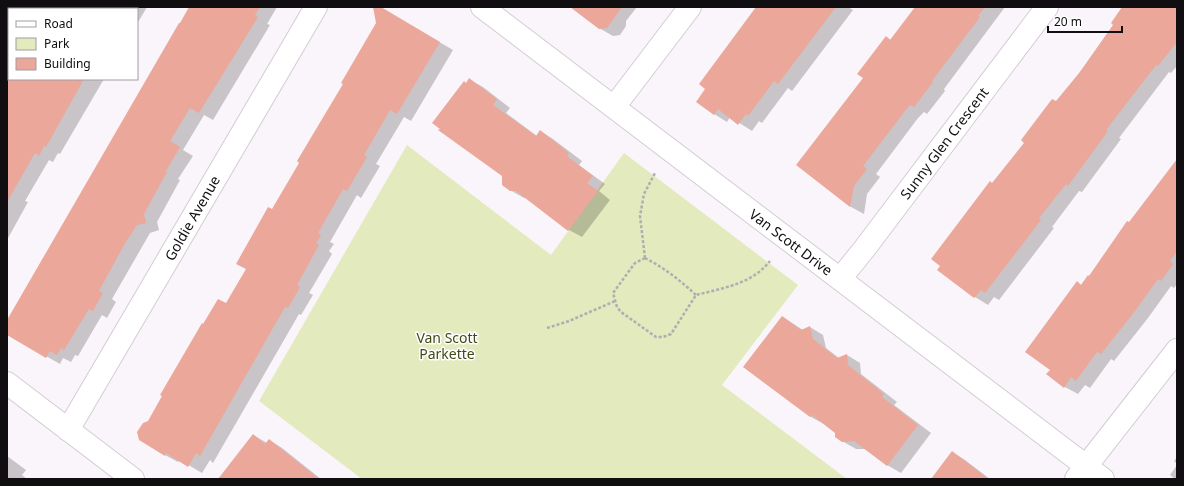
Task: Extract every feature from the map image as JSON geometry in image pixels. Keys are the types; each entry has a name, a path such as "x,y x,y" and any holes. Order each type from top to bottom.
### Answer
{"street":[{"name":"Goldie Avenue","path":"68,430 316,7"},
{"name":"Van Scott Drive","path":"482,7 840,279 1081,472 1103,479"},
{"path":"614,107 690,7"},
{"name":"Sunny Glen Crescent","path":"840,279 1047,7"},
{"path":"1081,472 1177,350"},
{"path":"7,383 133,479"}],"path":[{"path":"645,258 640,216 644,194 655,174"},
{"path":"645,258 654,262 688,287 696,295"},
{"path":"645,258 635,263 613,293 617,307 656,337 664,337 672,334 696,295 740,284 763,270 770,261"},
{"path":"547,328 569,321 615,301"}],"green space":[{"name":"Van Scott Parkette","path":"407,145 551,255 624,153 798,285 722,385 847,479 362,479 259,401"}],"building":[{"path":"189,7 260,7 255,15 258,17 199,113 190,108 170,141 180,147 144,214 146,223 137,225 124,245 99,291 103,293 93,311 89,309 64,350 61,348 57,355 50,351 46,358 7,335 7,320"},
{"path":"373,7 381,7 440,42 397,114 390,110 364,155 367,157 347,191 343,189 318,233 321,235 316,243 319,245 297,285 300,287 288,308 285,307 200,456 196,453 188,467 166,453 165,456 139,440 137,432 143,423 148,421 162,396 160,395 202,323 203,324 218,299 226,303 246,269 236,264 268,207 272,209 299,163 297,161 343,84 341,83 376,23"},
{"path":"570,7 622,7 607,28 599,29"},
{"path":"756,7 836,7 778,84 774,81 748,116 746,114 738,125 718,109 714,115 696,102 705,89 699,84"},
{"path":"915,7 985,7 978,16 980,17 914,107 910,105 863,166 867,169 854,186 850,207 796,165 863,78 857,74 886,36 890,40"},
{"path":"1122,7 1177,7 1177,42 1158,66 1156,65 1106,130 1108,131 1068,186 1066,184 1039,218 1041,220 985,293 981,290 974,298 937,270 940,266 931,259 990,181 992,183 1024,143 1021,140 1052,99 1056,101 1080,72 1113,25 1111,23"},
{"path":"469,78 497,99 493,105 536,136 540,130 569,153 567,156 593,176 587,183 598,191 568,231 516,191 510,191 502,185 502,176 438,130 440,129 432,123 464,81 466,83"},
{"path":"7,79 83,80 46,147 44,146 39,156 35,153 7,202"},
{"path":"1177,159 1177,251 1170,261 1173,264 1161,281 1158,279 1101,354 1097,352 1076,381 1071,377 1064,388 1046,374 1050,370 1025,352 1077,281 1081,285 1088,275 1089,276 1127,221 1129,222"},
{"path":"782,316 801,330 810,326 813,339 837,358 847,354 848,365 884,394 882,397 918,425 887,466 854,441 842,442 835,437 835,433 812,415 810,417 743,367"},
{"path":"253,434 265,444 269,439 319,479 218,479"},
{"path":"952,451 973,467 988,479 931,479"}]}
